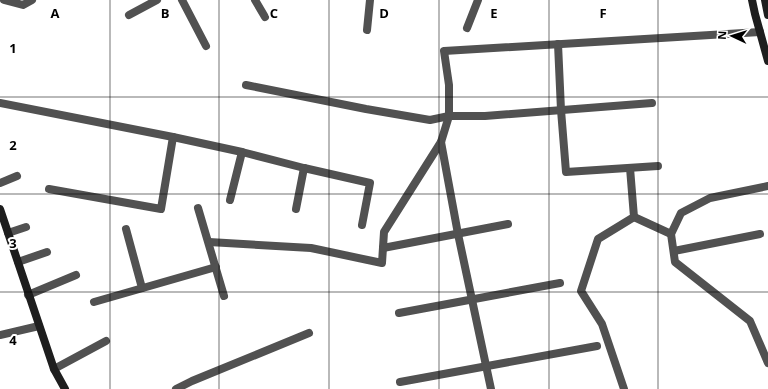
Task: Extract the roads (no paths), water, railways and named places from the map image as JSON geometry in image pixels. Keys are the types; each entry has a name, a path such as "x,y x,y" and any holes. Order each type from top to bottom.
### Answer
{"street":[{"path":"4,0 24,5 32,0"},
{"path":"129,15 157,0"},
{"path":"182,0 206,46"},
{"path":"256,0 264,17"},
{"path":"367,30 370,0"},
{"path":"467,28 478,0"},
{"path":"752,0 768,61"},
{"path":"765,0 768,15"},
{"path":"209,242 311,248 382,263 384,232 441,142 449,116 450,85 444,51 760,32"},
{"path":"558,44 566,172 658,166"},
{"path":"246,86 430,120 449,116 485,116 652,103"},
{"path":"0,103 173,137 370,183 362,225"},
{"path":"49,189 161,209 173,137"},
{"path":"441,142 458,234 492,389"},
{"path":"230,200 242,152"},
{"path":"296,209 304,168"},
{"path":"630,168 634,217"},
{"path":"0,183 17,176"},
{"path":"768,186 710,198 681,213 671,234 675,262 750,320 768,363"},
{"path":"198,208 224,296"},
{"path":"0,209 54,369 65,389"},
{"path":"634,217 671,234"},
{"path":"624,389 602,324 581,291 598,239 634,217"},
{"path":"383,248 508,224"},
{"path":"8,233 26,227"},
{"path":"126,229 142,288"},
{"path":"674,251 760,234"},
{"path":"18,262 47,252"},
{"path":"94,302 216,267"},
{"path":"28,295 76,275"},
{"path":"399,313 560,283"},
{"path":"0,335 39,326"},
{"path":"176,389 309,333"},
{"path":"54,369 106,341"},
{"path":"400,382 597,346"}]}
